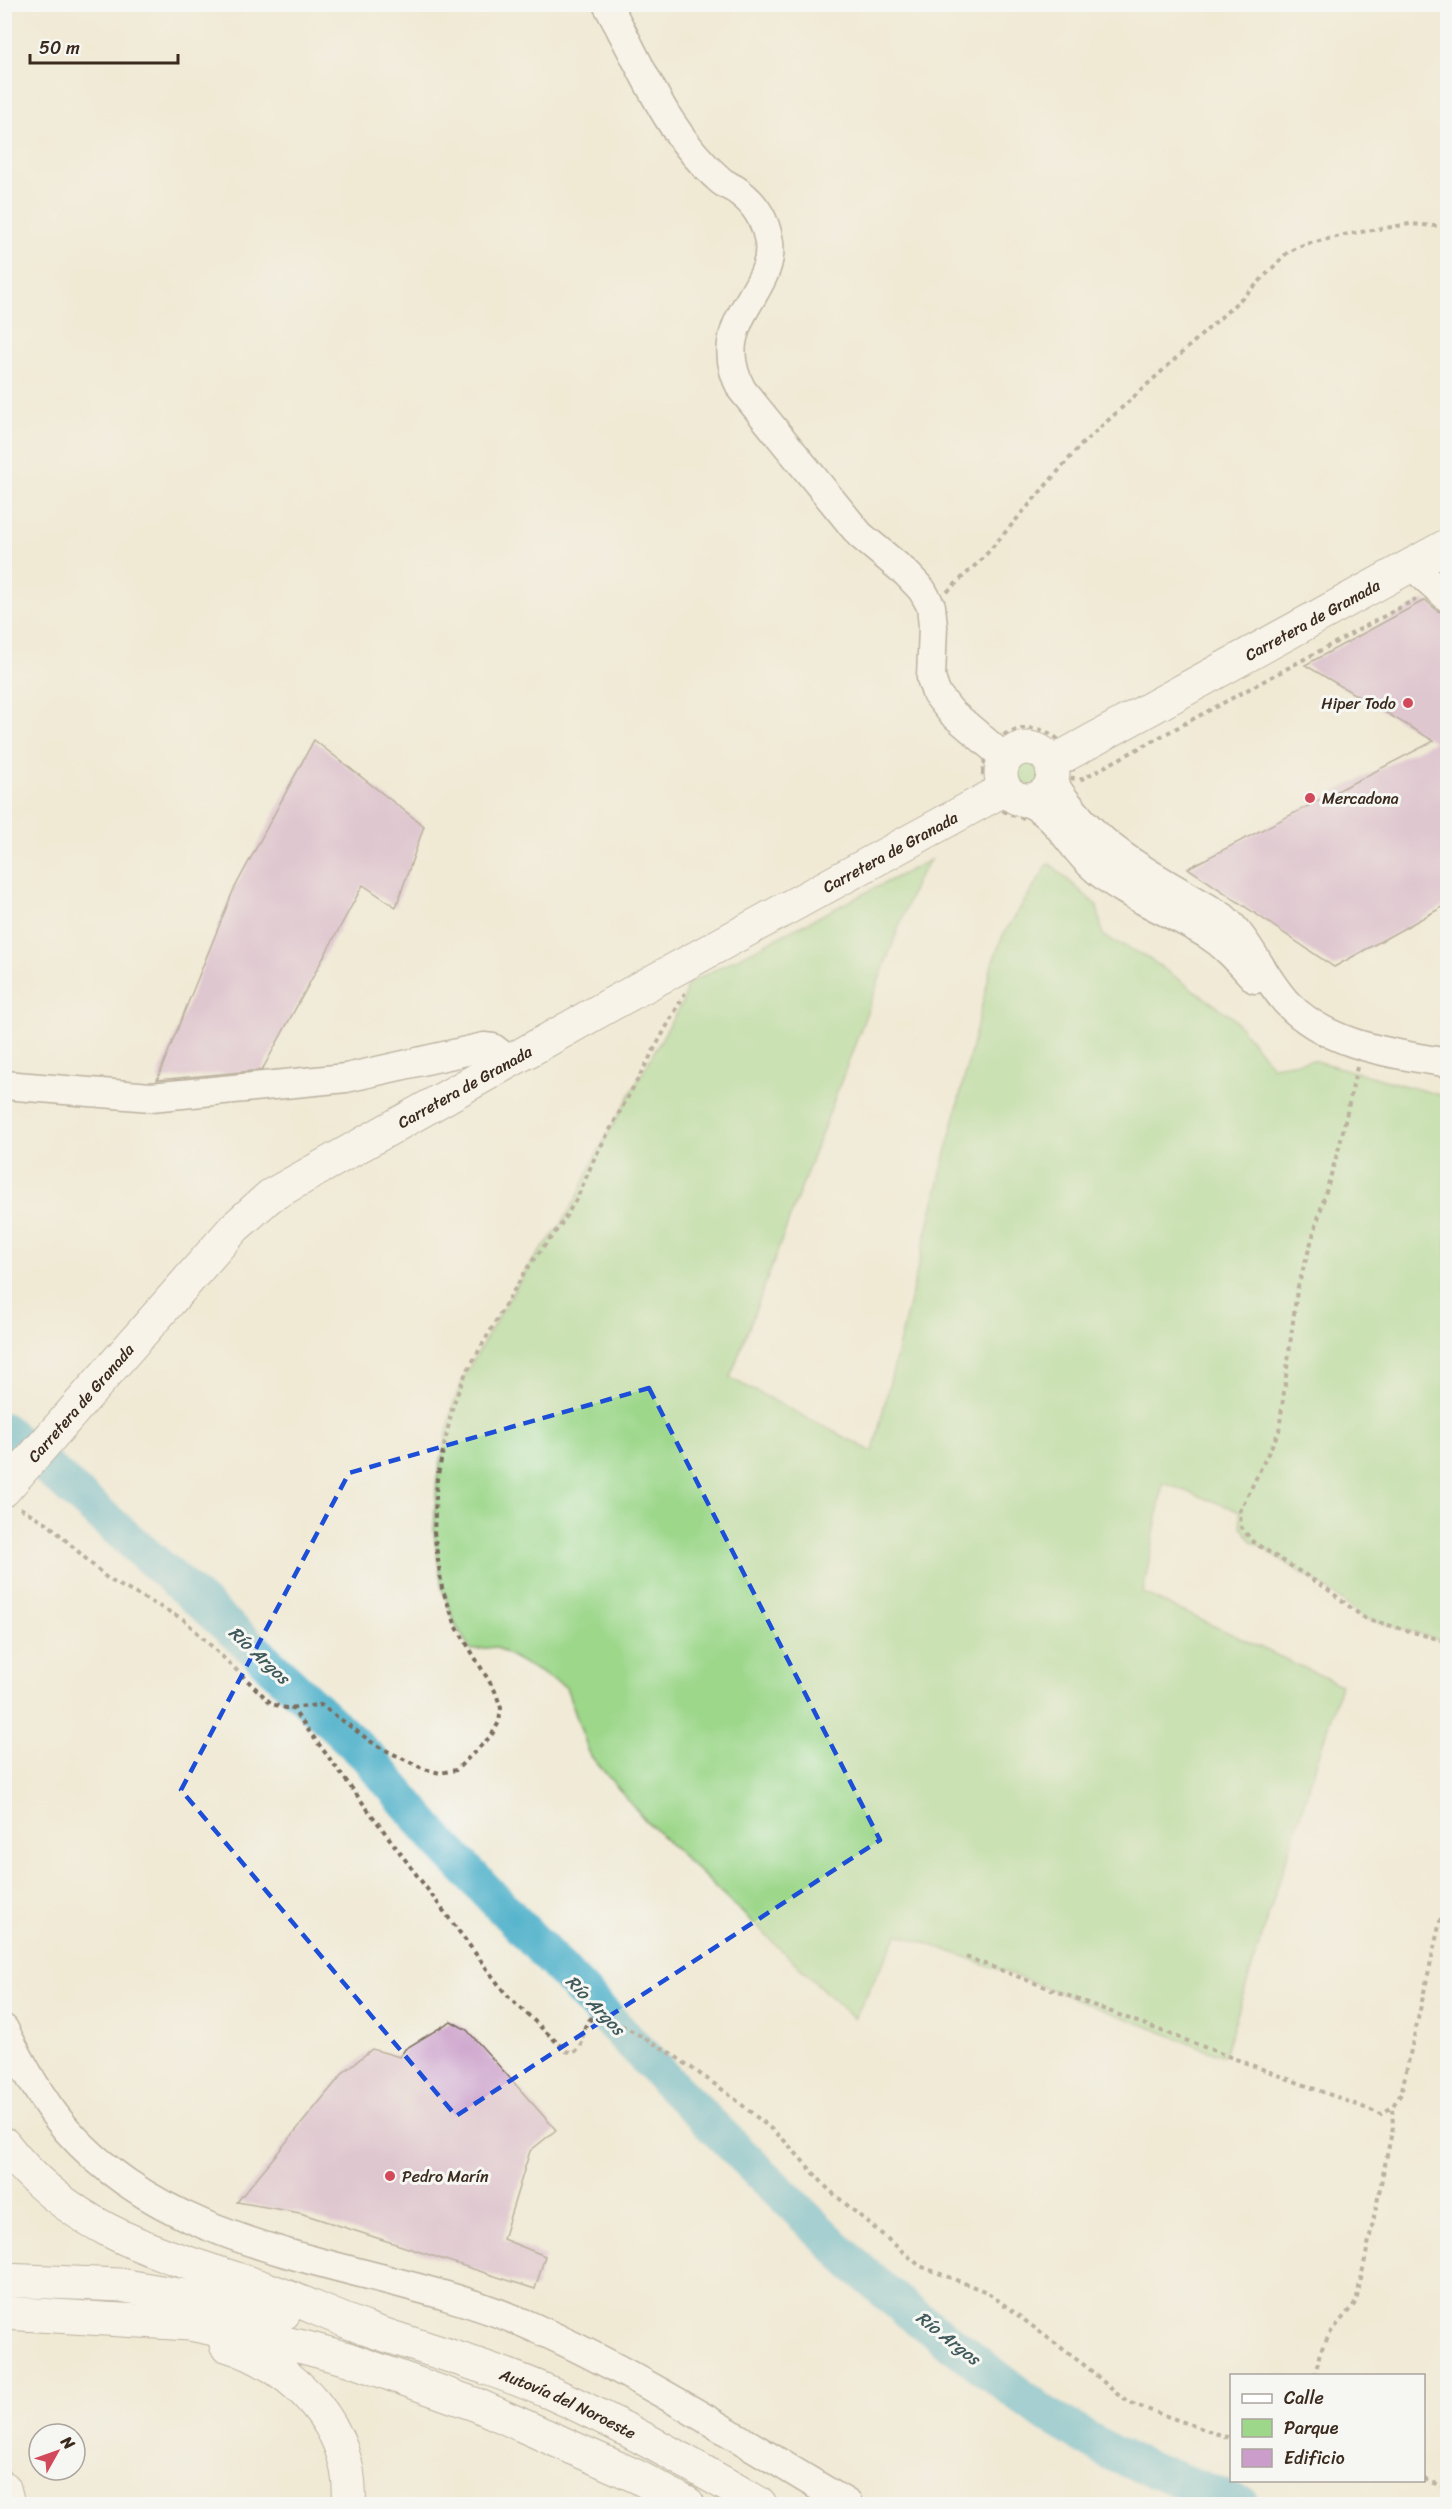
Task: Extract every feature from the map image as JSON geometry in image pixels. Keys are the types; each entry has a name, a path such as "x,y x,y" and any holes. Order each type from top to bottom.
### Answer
{"main road":[{"name":"Carretera de Granada","path":"1012,783 1033,800 1047,792 1059,774 1448,545"},
{"name":"Carretera de Granada","path":"1012,783 1018,750 1034,748 1047,757 1059,774"},
{"name":"Carretera de Granada","path":"8,1497 234,1228 283,1188 1012,783"},
{"path":"4,2144 50,2191 74,2210 120,2237 183,2263 305,2302 365,2328"},
{"path":"4,2280 93,2284 204,2298 365,2328"},
{"path":"4,2313 190,2324 303,2347 414,2381 477,2405 638,2477 688,2505"},
{"path":"153,2322 238,2349 288,2376 313,2401 332,2430 346,2473 349,2505"},
{"name":"Autovía del Noroeste","path":"365,2328 464,2360 551,2393 659,2447 760,2505"},
{"path":"4,2488 8,2505"}],"street":[{"path":"607,4 636,61 690,150 721,181 739,191 763,219 769,240 768,263 736,322 733,338 734,374 742,390 860,534 906,573 922,590 930,606 933,626 930,678 936,693 1012,783 1058,824 1120,870 1147,871 1173,865 1173,886 1183,906 1226,938 1247,970"},
{"path":"1411,565 1442,593"},
{"path":"1059,774 1056,788 1093,833 1113,850 1147,871"},
{"path":"1058,824 1076,848 1102,874 1210,936 1269,992 1286,1001"},
{"path":"1173,886 1233,926 1252,948 1286,1001 1301,1015 1337,1038 1361,1046 1448,1063"},
{"path":"4,1085 151,1097 346,1078 484,1047 493,1048 510,1061"},
{"path":"4,2029 41,2096 68,2131 104,2165 152,2199 211,2228 525,2324 610,2366 848,2505"}],"path":[{"path":"930,606 982,558 1080,446 1255,286 1288,252 1303,244 1410,224 1448,227"},
{"path":"1059,774 1101,770 1442,593"},
{"path":"8,1497 47,1523 108,1579 183,1619 262,1697 272,1704 291,1707 321,1705 377,1746 401,1758 440,1773 456,1770 491,1736 499,1722 501,1708 495,1691 456,1626 442,1588 434,1532 437,1479 453,1405 465,1375 505,1305 530,1264 560,1226 577,1198 595,1157 684,999 687,984 682,967"},
{"path":"1361,1046 1340,1144 1297,1290 1279,1431 1240,1511 1240,1527 1253,1542 1326,1588 1364,1618 1448,1642"},
{"path":"291,1707 506,1993 566,2051 573,2053 580,2048 583,2029 588,2019 596,2016 623,2026 699,2072 782,2138 829,2190 920,2266 987,2292 1088,2368 1117,2394 1136,2405 1230,2438"},
{"path":"966,1957 1360,2108 1381,2114 1392,2107 1401,2094 1448,1886"},
{"path":"1315,2374 1320,2352 1331,2332 1356,2302 1393,2127 1392,2107"},
{"path":"1425,2479 1448,2489"}],"highlighted area":[{"path":"649,1388 880,1840 456,2116 181,1790 349,1473"}],"green space":[{"path":"1028,752 1041,757 1042,790 1029,796 1006,781 1007,770 1014,758"},
{"path":"930,860 916,881 730,1378 873,1452 992,964 1003,935 1049,863 1097,906 1103,936 1147,957 1232,1017 1272,1066 1312,1060 1447,1097 1447,1642 1364,1618 1326,1588 1253,1542 1241,1527 1240,1511 1163,1483 1143,1593 1341,1685 1224,2056 966,1957 898,1934 854,2019 646,1821 590,1755 566,1687 495,1647 471,1650 456,1626 442,1588 434,1532 437,1479 453,1405 465,1375 530,1264 560,1226 577,1198 595,1157 684,999 687,984"}],"building":[{"path":"1425,600 1438,611 1448,614 1448,904 1334,967 1188,868 1434,741 1305,665"},
{"path":"314,740 424,826 396,907 363,885 262,1070 157,1080 233,891"},
{"name":"Pedro Marín","path":"451,2021 467,2030 556,2130 530,2151 503,2239 545,2256 535,2289 300,2213 237,2202 344,2072 372,2049 400,2057 405,2049"}],"waterway":[{"name":"Río Argos","path":"4,1430 248,1644 367,1756 435,1837 676,2090 852,2263 903,2307 1044,2413 1117,2456 1241,2504"}],"place":[{"name":"Hiper Todo","path":"1408,703"},
{"name":"Mercadona","path":"1310,798"},
{"name":"Pedro Marín","path":"390,2176"}]}
